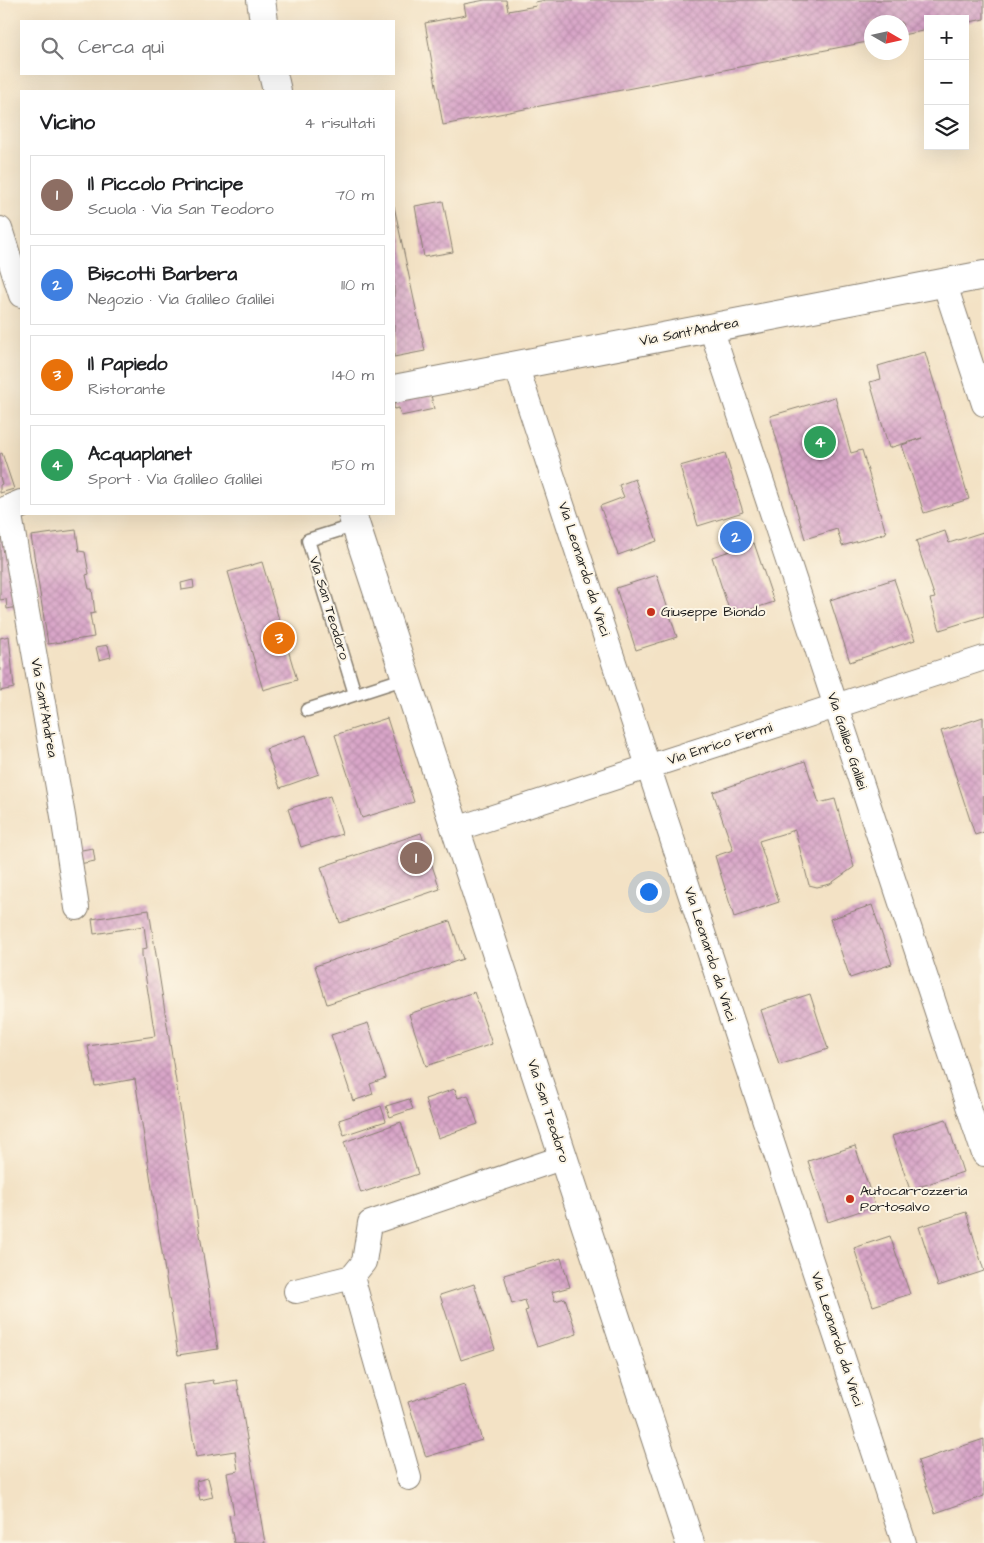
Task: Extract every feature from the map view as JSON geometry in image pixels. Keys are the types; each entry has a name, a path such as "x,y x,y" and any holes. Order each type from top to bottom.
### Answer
{"street":[{"path":"261,0 264,20"},
{"path":"273,75 277,90"},
{"path":"0,229 15,255 20,288"},
{"name":"Via Sant'Andrea","path":"395,388 984,275"},
{"path":"944,282 984,404"},
{"name":"Via Galileo Galilei","path":"711,328 984,1154"},
{"name":"Via Leonardo da Vinci","path":"516,365 904,1543"},
{"name":"Via Sant'Andrea","path":"10,509 77,908"},
{"name":"Via San Teodoro","path":"354,520 690,1543"},
{"name":"Via Enrico Fermi","path":"456,830 984,658"},
{"path":"296,1291 352,1277 364,1262 370,1223 564,1157"},
{"path":"352,1277 409,1478"}],"lane":[{"name":"Via San Teodoro","path":"354,520 308,540 355,694"},
{"path":"307,710 406,678"}],"building":[{"path":"485,0 506,0 508,11 536,6 535,2 546,0 984,0 984,19 969,22 969,15 924,15 924,31 909,34 909,15 864,15 864,43 443,125 425,23 466,15 464,4"},
{"path":"443,201 453,252 424,257 415,206"},
{"path":"395,211 425,351 395,357"},
{"path":"925,352 969,499 924,513 902,445 922,438 889,448 870,382 881,379 878,366"},
{"path":"431,395 434,409 401,416 399,408 395,409 395,402"},
{"path":"835,397 851,453 862,450 886,533 842,546 837,529 805,539 770,416"},
{"path":"2,453 14,489 0,493 0,485 2,484 0,477 0,454"},
{"path":"725,453 743,512 698,526 680,466"},
{"path":"635,479 657,541 618,555 600,506 624,497 619,485"},
{"path":"5,529 17,607 7,609 6,599 0,600 0,532"},
{"path":"76,530 79,551 85,552 89,574 86,575 89,589 92,589 95,613 90,614 94,637 48,644 31,536"},
{"path":"945,531 949,543 983,532 984,616 940,630 930,599 935,598 916,541"},
{"path":"754,543 774,602 731,616 712,557"},
{"path":"262,562 297,680 263,690 228,572"},
{"path":"657,575 677,637 636,650 616,588"},
{"path":"894,579 915,640 850,662 830,600"},
{"path":"193,580 194,588 182,590 181,583"},
{"path":"9,636 14,688 0,691 0,638"},
{"path":"108,645 111,657 99,660 96,647"},
{"path":"983,717 984,832 975,835 941,731"},
{"path":"387,718 414,802 362,818 335,735"},
{"path":"306,735 319,774 280,788 266,749"},
{"path":"805,761 819,803 835,799 854,867 830,884 817,887 809,885 795,830 759,841 779,902 734,917 715,856 733,850 713,792"},
{"path":"330,796 342,834 301,847 288,809"},
{"path":"421,833 440,889 340,923 321,867"},
{"path":"93,848 95,861 79,864 76,851"},
{"path":"872,905 892,964 850,978 830,919"},
{"path":"149,910 218,1349 178,1355 135,1079 95,1086 88,1046 155,1036 142,955 142,949 147,948 144,926 94,934 92,919"},
{"path":"450,921 463,959 327,1004 315,966"},
{"path":"474,992 492,1044 426,1066 409,1014"},
{"path":"810,994 828,1049 779,1065 761,1010"},
{"path":"368,1023 386,1078 370,1084 373,1094 353,1101 331,1035"},
{"path":"455,1089 458,1098 468,1095 478,1124 438,1138 425,1099"},
{"path":"409,1099 413,1109 390,1117 386,1106"},
{"path":"381,1106 386,1121 344,1135 339,1120"},
{"path":"946,1119 963,1172 910,1190 892,1136"},
{"path":"401,1122 418,1174 361,1193 344,1142"},
{"path":"855,1146 875,1206 828,1222 808,1161"},
{"path":"966,1212 984,1271 938,1286 919,1227"},
{"path":"890,1236 910,1294 873,1306 854,1248"},
{"path":"561,1258 570,1287 552,1292 555,1301 565,1298 577,1334 537,1347 525,1311 528,1310 525,1300 512,1304 504,1275"},
{"path":"474,1284 495,1349 461,1360 440,1295"},
{"path":"213,1380 214,1384 237,1380 265,1543 234,1543 229,1515 234,1514 227,1473 238,1471 235,1451 196,1457 184,1385"},
{"path":"464,1384 482,1440 426,1457 408,1402"},
{"path":"984,1439 984,1496 935,1513 918,1461"},
{"path":"208,1478 213,1497 200,1500 196,1481"}],"place":[{"name":"Acquaplanet","path":"820,442"},
{"name":"Biscotti Barbera","path":"736,537"},
{"name":"Giuseppe Biondo","path":"651,612"},
{"name":"Il Papiedo","path":"279,638"},
{"name":"Il Piccolo Principe","path":"416,858"},
{"name":"Autocarrozzeria Portosalvo","path":"850,1199"}]}
